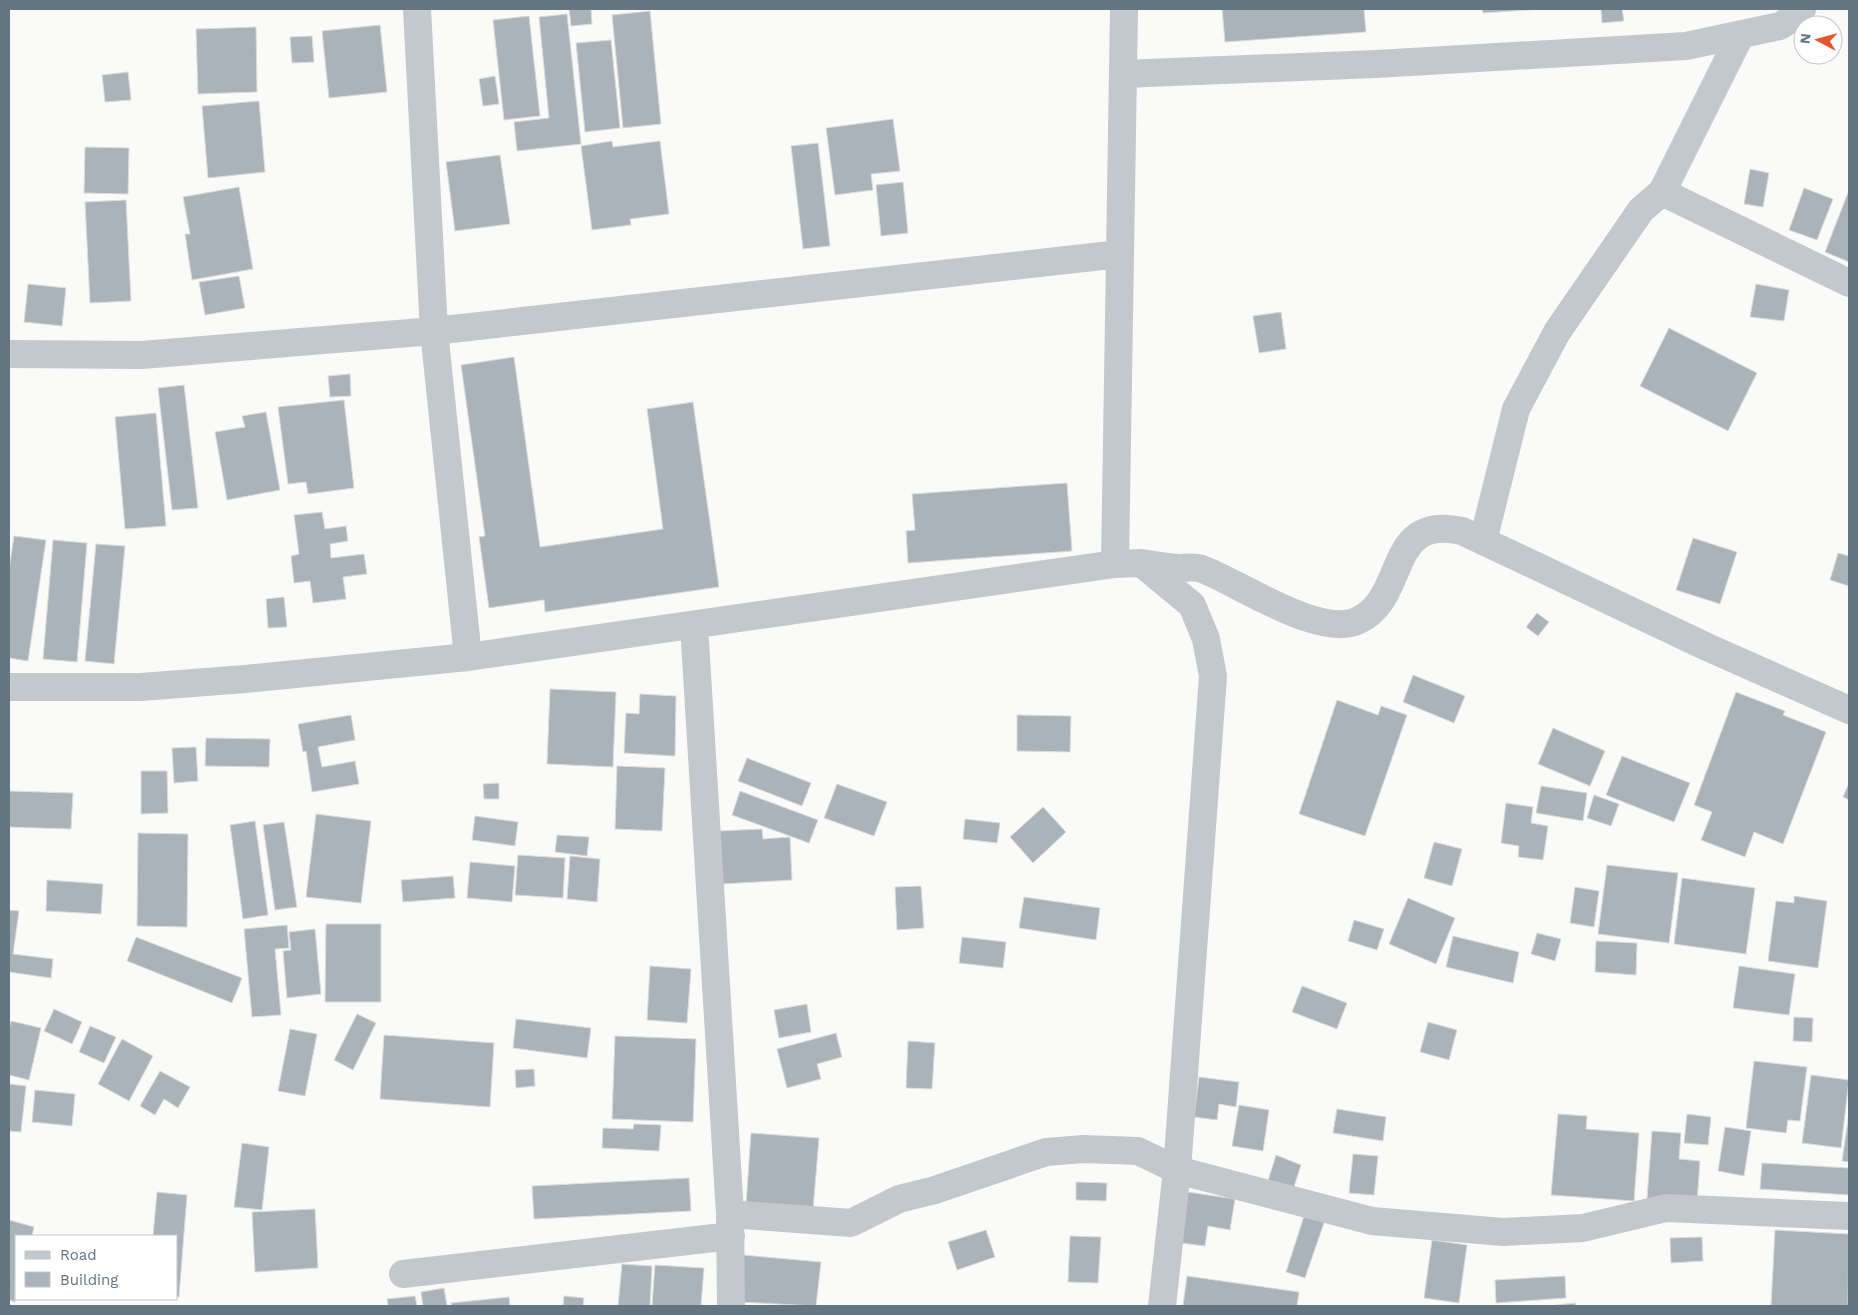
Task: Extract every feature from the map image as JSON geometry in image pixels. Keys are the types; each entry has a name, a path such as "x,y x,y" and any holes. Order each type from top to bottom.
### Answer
{"street":[{"path":"416,9 434,331 468,657"},
{"path":"1124,9 1120,254 1128,564"},
{"path":"1123,74 1376,64 1686,46 1780,26 1796,16 1802,9"},
{"path":"1482,542 1516,409 1557,332 1641,210 1662,192 1741,34"},
{"path":"1662,192 1849,284"},
{"path":"9,354 142,356 434,331 1120,254"},
{"path":"9,687 141,687 245,680 468,657 1128,564 1200,568 1269,602 1321,622 1339,624 1357,621 1376,608 1388,590 1405,548 1411,541 1438,529 1451,529 1849,710"},
{"path":"1128,564 1192,605 1206,639 1213,676 1177,1170 1162,1306"},
{"path":"694,625 730,1225 731,1306"},
{"path":"404,1274 730,1225 851,1223 899,1198 935,1190 1046,1152 1084,1148 1138,1151 1177,1170 1372,1221 1503,1232 1583,1228 1666,1208 1849,1216"}],"building":[{"path":"569,9 591,9 592,24 571,26"},
{"path":"1222,9 1364,9 1366,32 1225,42"},
{"path":"1482,9 1543,9 1483,13"},
{"path":"1601,9 1622,9 1624,21 1602,23"},
{"path":"650,11 661,124 623,128 612,15"},
{"path":"567,14 581,144 517,151 514,122 549,118 539,17"},
{"path":"529,16 540,116 504,120 493,20"},
{"path":"380,25 387,92 329,98 322,31"},
{"path":"256,27 257,92 198,94 196,29"},
{"path":"312,36 314,62 292,63 290,37"},
{"path":"611,40 620,128 585,132 576,43"},
{"path":"128,72 131,100 105,102 102,75"},
{"path":"495,76 499,104 483,106 479,79"},
{"path":"259,101 265,172 208,178 202,106"},
{"path":"893,119 900,171 871,174 873,190 835,195 826,128"},
{"path":"612,141 613,147 660,141 669,214 630,219 631,225 592,230 581,146"},
{"path":"818,143 830,246 803,249 791,146"},
{"path":"85,147 129,148 128,194 84,193"},
{"path":"500,155 510,224 455,231 446,162"},
{"path":"1750,169 1769,173 1763,207 1744,204"},
{"path":"903,182 908,233 881,236 876,185"},
{"path":"239,187 253,269 192,280 185,234 190,234 183,197"},
{"path":"1804,188 1833,199 1817,240 1789,230"},
{"path":"1849,190 1849,262 1825,252"},
{"path":"126,200 131,301 90,303 85,202"},
{"path":"239,276 245,308 205,315 199,282"},
{"path":"28,284 66,288 62,326 24,322"},
{"path":"1756,284 1789,290 1784,321 1750,317"},
{"path":"1281,312 1286,349 1259,353 1253,316"},
{"path":"1669,328 1757,373 1728,431 1640,386"},
{"path":"514,357 540,547 663,529 647,409 693,402 719,587 545,612 544,600 489,608 479,537 485,536 461,365"},
{"path":"350,374 351,396 330,397 328,376"},
{"path":"184,385 198,508 172,510 158,388"},
{"path":"344,400 354,488 308,494 306,482 288,484 278,407"},
{"path":"266,412 280,490 227,500 215,432 245,427 242,416"},
{"path":"156,413 166,526 125,529 115,417"},
{"path":"1067,483 1072,551 908,563 906,531 915,530 912,494"},
{"path":"322,512 325,529 346,526 348,541 330,544 331,558 364,554 367,574 343,577 346,599 313,603 310,581 294,583 291,556 299,554 294,515"},
{"path":"14,536 46,540 28,661 9,658 9,569"},
{"path":"1693,538 1737,552 1720,604 1676,590"},
{"path":"53,540 87,543 77,662 43,659"},
{"path":"96,544 125,546 114,664 85,661"},
{"path":"1838,553 1849,556 1849,586 1830,580"},
{"path":"284,597 287,627 268,628 266,599"},
{"path":"1537,613 1549,622 1538,636 1526,627"},
{"path":"1413,675 1465,696 1454,723 1403,702"},
{"path":"550,689 616,692 613,767 547,764"},
{"path":"1736,692 1785,711 1783,715 1826,732 1783,844 1754,832 1745,857 1701,840 1712,812 1694,805"},
{"path":"640,694 676,696 675,756 624,753 626,713 639,714"},
{"path":"1337,700 1378,715 1381,706 1407,715 1365,836 1299,814"},
{"path":"351,715 355,740 318,747 322,767 355,761 359,784 312,792 306,751 303,752 298,724"},
{"path":"1017,715 1071,716 1070,752 1017,751"},
{"path":"1553,728 1605,751 1590,786 1538,764"},
{"path":"206,738 270,739 269,767 205,766"},
{"path":"196,747 198,781 174,783 172,748"},
{"path":"1622,756 1690,783 1674,822 1606,795"},
{"path":"747,758 811,783 802,806 738,781"},
{"path":"617,766 665,768 662,831 615,829"},
{"path":"141,771 167,771 168,813 141,814"},
{"path":"499,783 499,799 484,799 483,784"},
{"path":"1849,783 1849,800 1843,797"},
{"path":"837,784 887,802 874,836 824,818"},
{"path":"1541,786 1587,793 1583,821 1536,813"},
{"path":"9,791 73,793 71,829 9,827"},
{"path":"740,791 818,820 809,843 732,815"},
{"path":"1594,795 1619,804 1611,826 1587,818"},
{"path":"1506,803 1533,807 1531,823 1548,826 1543,860 1518,857 1519,846 1501,843"},
{"path":"1043,807 1066,832 1033,863 1010,837"},
{"path":"316,814 371,821 361,903 306,897"},
{"path":"475,816 518,822 515,846 472,840"},
{"path":"965,819 1000,823 997,843 963,839"},
{"path":"255,821 268,915 243,919 230,825"},
{"path":"284,822 297,907 275,910 263,825"},
{"path":"762,829 763,839 790,837 792,880 722,884 719,831"},
{"path":"138,833 188,834 187,927 137,926"},
{"path":"557,835 589,837 587,856 555,852"},
{"path":"1434,842 1462,849 1452,886 1424,878"},
{"path":"518,855 565,858 563,898 515,895"},
{"path":"570,856 600,859 597,902 567,899"},
{"path":"470,862 515,866 512,902 467,898"},
{"path":"1607,865 1678,873 1669,943 1598,934"},
{"path":"453,876 455,898 403,902 401,880"},
{"path":"1682,878 1755,888 1746,954 1674,944"},
{"path":"47,880 103,884 101,914 46,911"},
{"path":"921,886 924,928 897,930 895,887"},
{"path":"1575,887 1599,891 1594,927 1570,923"},
{"path":"1794,896 1827,901 1818,968 1768,961 1776,901 1794,903"},
{"path":"1024,897 1100,908 1096,940 1019,928"},
{"path":"1408,898 1455,918 1436,964 1389,944"},
{"path":"9,910 19,911 13,954 53,959 51,978 9,972"},
{"path":"1354,920 1384,929 1377,950 1348,941"},
{"path":"326,924 381,924 381,1002 325,1002"},
{"path":"287,925 289,948 275,949 281,1015 252,1017 244,929"},
{"path":"315,929 321,994 287,998 283,951 291,950 289,932"},
{"path":"1537,933 1561,939 1555,961 1531,954"},
{"path":"1453,936 1519,952 1513,983 1446,967"},
{"path":"136,937 242,978 232,1003 127,961"},
{"path":"962,937 1006,942 1003,968 959,963"},
{"path":"1596,941 1637,943 1636,975 1595,972"},
{"path":"650,966 691,969 687,1023 647,1020"},
{"path":"1739,966 1795,974 1789,1015 1733,1008"},
{"path":"1302,986 1347,1003 1337,1029 1292,1012"},
{"path":"807,1004 811,1032 779,1038 774,1010"},
{"path":"54,1009 82,1022 72,1044 44,1031"},
{"path":"357,1014 376,1023 353,1070 334,1060"},
{"path":"1794,1017 1813,1018 1812,1042 1793,1041"},
{"path":"516,1019 591,1028 587,1058 513,1048"},
{"path":"11,1021 41,1028 29,1080 9,1075 9,1030"},
{"path":"1428,1022 1457,1030 1449,1060 1420,1052"},
{"path":"90,1026 116,1037 104,1063 79,1052"},
{"path":"290,1029 317,1034 305,1096 278,1091"},
{"path":"836,1033 842,1057 817,1064 821,1079 787,1088 777,1049"},
{"path":"384,1035 494,1043 490,1107 380,1099"},
{"path":"615,1036 696,1039 693,1122 612,1119"},
{"path":"122,1039 153,1056 129,1101 98,1084"},
{"path":"908,1041 935,1043 932,1089 906,1088"},
{"path":"1754,1061 1807,1067 1800,1121 1788,1120 1786,1133 1746,1128"},
{"path":"534,1069 535,1086 516,1088 515,1070"},
{"path":"160,1071 190,1087 178,1108 164,1099 155,1115 140,1106"},
{"path":"1811,1075 1849,1080 1841,1148 1802,1143"},
{"path":"1199,1077 1239,1082 1236,1107 1219,1104 1217,1120 1194,1117"},
{"path":"9,1084 26,1086 21,1132 9,1131"},
{"path":"35,1090 75,1094 72,1126 32,1122"},
{"path":"1239,1105 1269,1110 1263,1151 1232,1146"},
{"path":"1337,1109 1386,1117 1383,1141 1333,1133"},
{"path":"1849,1113 1849,1162 1842,1161"},
{"path":"1558,1114 1587,1116 1586,1129 1639,1133 1634,1201 1551,1195"},
{"path":"1687,1114 1711,1117 1708,1145 1684,1143"},
{"path":"634,1124 661,1125 659,1151 602,1148 603,1128 633,1129"},
{"path":"1725,1127 1751,1131 1744,1176 1718,1171"},
{"path":"1652,1131 1681,1133 1679,1159 1700,1161 1697,1203 1647,1199"},
{"path":"751,1133 819,1138 813,1210 746,1205"},
{"path":"242,1143 269,1147 262,1210 234,1207"},
{"path":"1353,1154 1378,1156 1374,1195 1349,1193"},
{"path":"1276,1155 1301,1165 1292,1193 1267,1184"},
{"path":"1762,1163 1849,1168 1849,1195 1760,1189"},
{"path":"689,1178 691,1211 534,1219 532,1186"},
{"path":"1076,1182 1107,1183 1106,1201 1076,1200"},
{"path":"157,1192 187,1195 179,1297 178,1235 153,1235"},
{"path":"1188,1192 1235,1199 1230,1230 1208,1226 1205,1246 1181,1243"},
{"path":"315,1209 318,1268 255,1272 252,1212"},
{"path":"1305,1213 1325,1220 1305,1278 1286,1272"},
{"path":"9,1220 34,1227 32,1235 15,1235 15,1302 9,1300"},
{"path":"986,1230 995,1257 957,1270 948,1242"},
{"path":"1775,1230 1849,1234 1848,1306 1771,1306"},
{"path":"1070,1236 1101,1237 1098,1283 1068,1282"},
{"path":"1702,1237 1703,1261 1671,1263 1670,1238"},
{"path":"1432,1240 1467,1245 1459,1303 1424,1298"},
{"path":"743,1255 821,1262 816,1306 739,1302"},
{"path":"622,1264 652,1266 650,1306 618,1306"},
{"path":"655,1265 704,1268 701,1306 652,1306"},
{"path":"1187,1276 1299,1292 1297,1306 1183,1306"},
{"path":"1565,1276 1566,1298 1496,1303 1495,1280"},
{"path":"444,1288 447,1306 423,1306 421,1292"},
{"path":"415,1296 417,1306 388,1306 387,1299"},
{"path":"564,1296 584,1298 583,1306 563,1306"},
{"path":"509,1297 510,1306 452,1306 451,1303"},
{"path":"1575,1303 1576,1306 1548,1306"}]}
